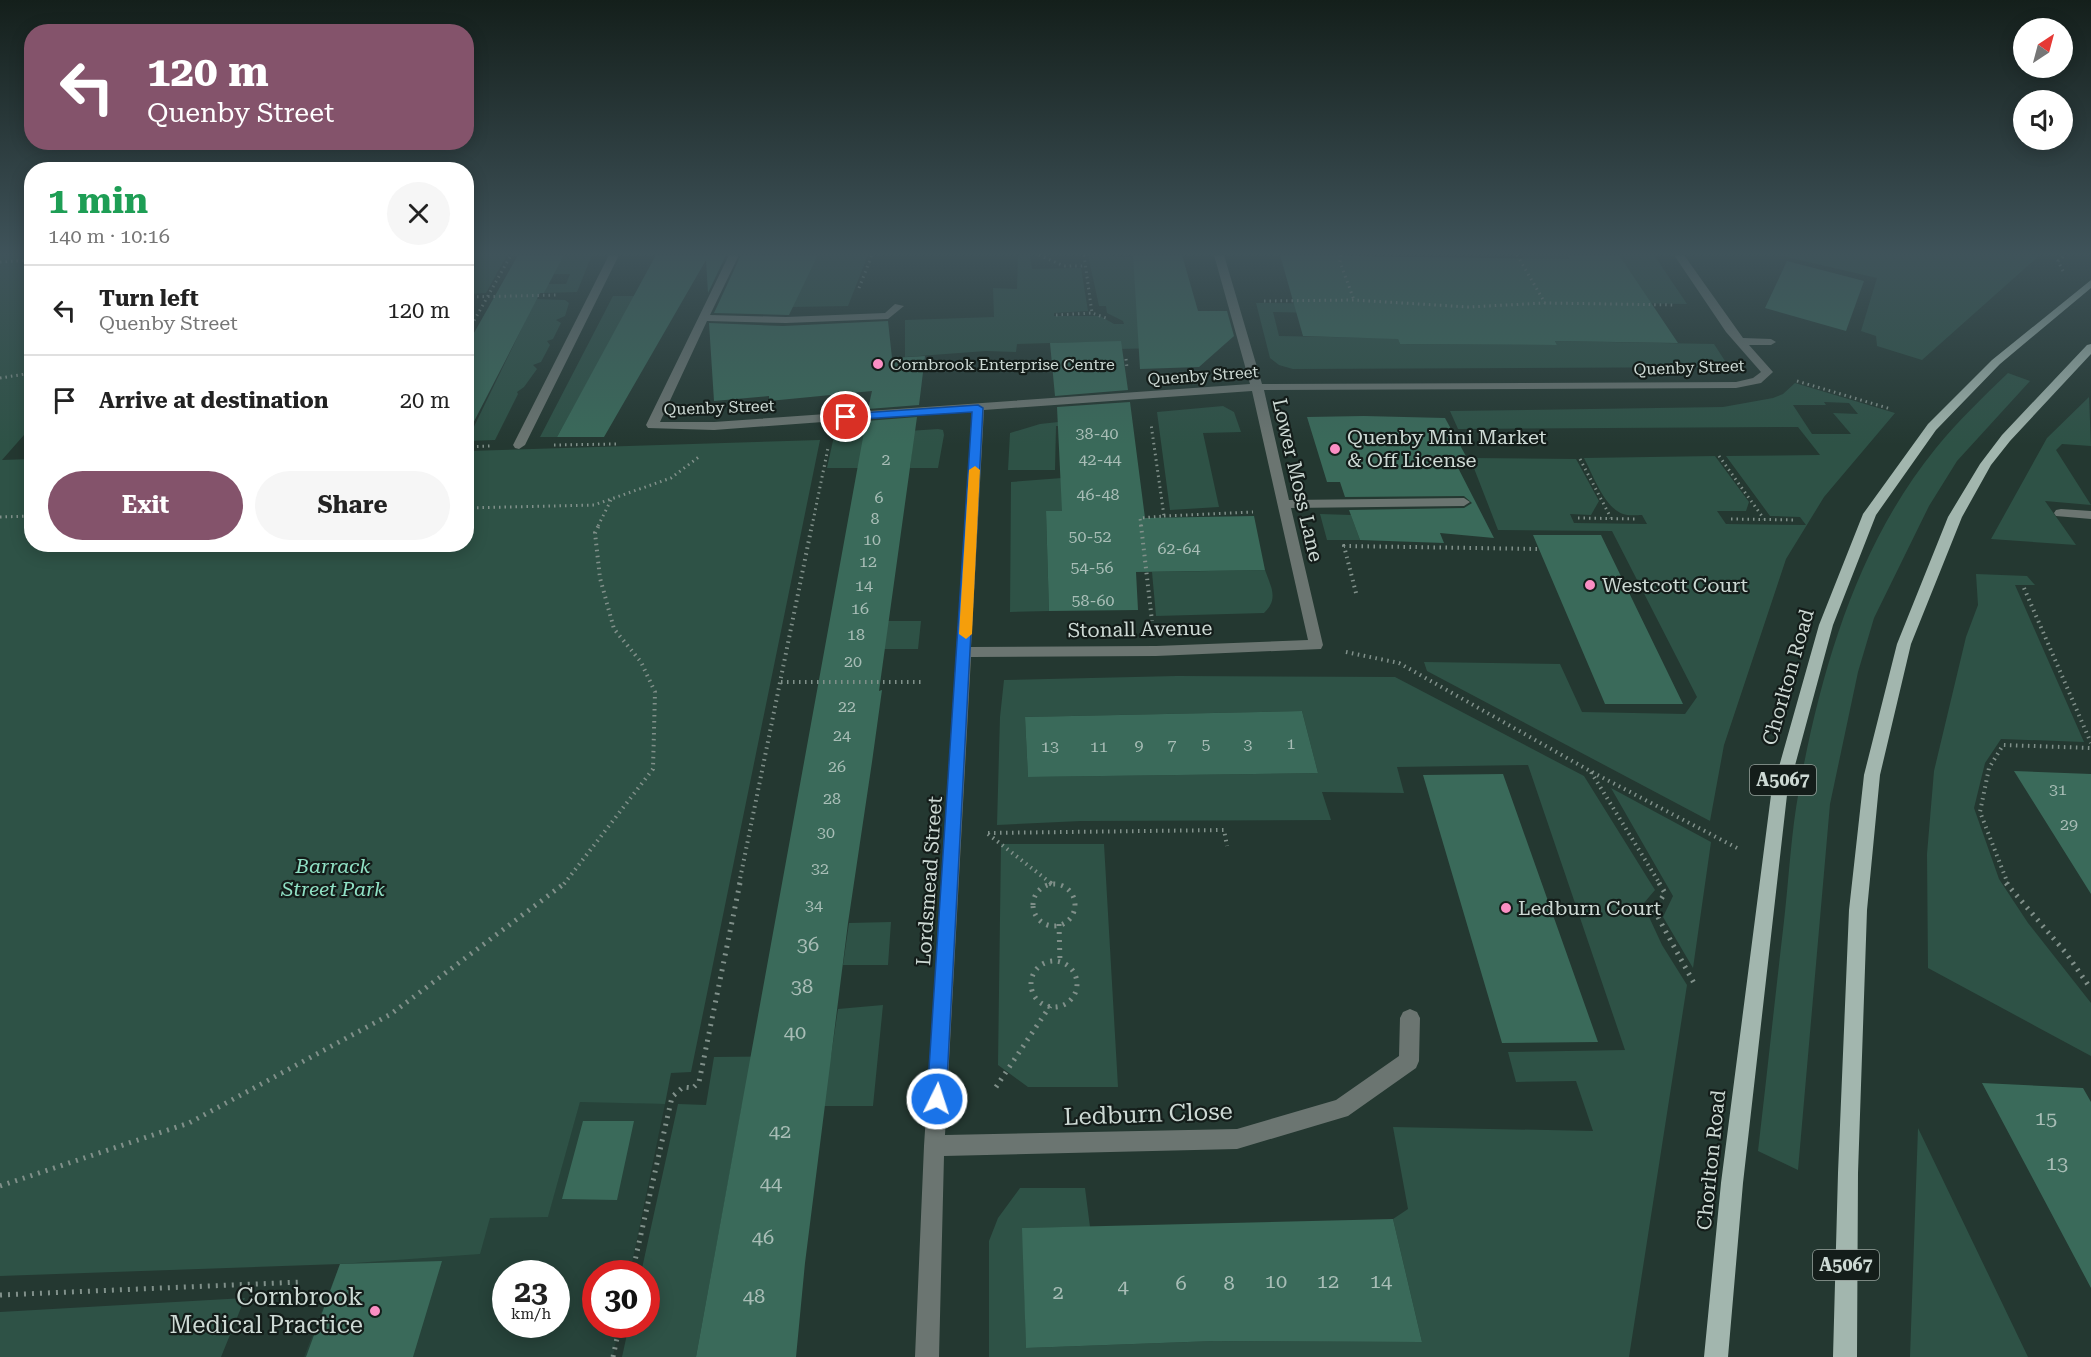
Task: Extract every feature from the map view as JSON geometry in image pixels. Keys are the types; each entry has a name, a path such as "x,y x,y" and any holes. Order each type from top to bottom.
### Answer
{"main road":[{"name":"Chorlton Road","path":"1716,1357 1732,1183 1779,795 1826,625 1870,514 1932,427 1996,362 2049,318"},
{"name":"A5067","path":"1845,1357 1848,1173 1858,910 1872,775 1904,644 1954,517 1986,464 2027,415 2091,347"}],"street":[{"path":"519,445 582,318"},
{"name":"Quenby Street","path":"704,318 652,425 714,426 1257,387 1736,385 1756,381 1767,372"},
{"path":"717,318 829,318"},
{"name":"Lower Moss Lane","path":"1237,318 1257,387 1316,645"},
{"path":"1724,318 1767,372"},
{"path":"1740,341 1771,342"},
{"name":"Lordsmead Street","path":"927,1357 934,1146 978,408"},
{"path":"1285,504 1464,502"},
{"path":"2061,513 2091,515"},
{"name":"Stonall Avenue","path":"965,652 1156,651 1316,645"},
{"name":"Ledburn Close","path":"934,1146 1237,1139 1341,1109 1409,1061 1410,1018"}],"path":[{"path":"1767,372 1891,409"},
{"path":"0,378 24,374"},
{"path":"1150,419 1164,516"},
{"path":"635,1260 672,1097 683,1088 693,1088 699,1082 829,444"},
{"path":"474,507 594,505 671,478 698,458 703,449"},
{"path":"1719,456 1764,519"},
{"path":"1580,459 1611,518"},
{"path":"0,1186 199,1117 391,1014 562,887 653,769 656,692 641,662 615,629 600,578 595,533 611,500"},
{"path":"1156,651 1140,518 1265,511"},
{"path":"0,517 24,516"},
{"path":"1578,518 1637,519"},
{"path":"1731,519 1796,520"},
{"path":"1356,593 1344,546 1539,549"},
{"path":"2024,588 2091,743"},
{"path":"1316,645 1399,663 1590,771 1720,840 1771,862"},
{"path":"781,682 924,682"},
{"path":"2091,748 2003,745 1989,768 1980,812 2006,882 2066,953 2091,989"},
{"path":"1590,771 1665,893 1654,910 1695,985"},
{"path":"1055,886 987,833 1224,830 1227,846"},
{"path":"1048,886 1068,890 1076,906 1071,918 1059,924 1052,924 1038,918 1032,906 1035,894 1048,886"},
{"path":"1059,924 1060,962"},
{"path":"1060,962 1074,971 1079,986 1077,994 1065,1005 1050,1006 1031,994 1030,979 1038,967 1045,963 1060,962"},
{"path":"996,1087 1050,1006"},
{"path":"0,1295 302,1282"},
{"path":"613,1357 617,1338"}],"shaded area":[{"path":"580,1101 665,1104 633,1260 582,1260 582,1338 617,1338 613,1357 304,1357 340,1264 490,1218 548,1216"}],"green space":[{"name":"Barrack Street Park","path":"0,318 24,318 24,435 2,460 24,459 24,552 474,552 474,451 820,440 691,1072 671,1073 665,1104 580,1102 548,1217 490,1218 480,1254 340,1264 0,1276"},
{"path":"527,318 560,318 556,320 561,323 553,339 547,341 550,345 541,362 533,365 537,369 524,387 517,392 495,440 474,441 474,427"},
{"path":"601,318 623,318 557,437 540,437"},
{"path":"1104,318 1114,324 1124,324 1118,318 1155,318 1163,348 1117,349 1086,342 1017,344 1016,352 986,351 905,357 905,320"},
{"path":"1260,318 1275,318 1279,336 1380,338 1334,318 1391,318 1400,344 1557,345 1555,341 1714,344 1727,364 1726,367 1293,369 1279,365 1270,358"},
{"path":"1865,318 1969,318 1922,360 1877,346 1876,336 1861,331"},
{"path":"2008,373 2030,381 1957,461 1929,506 1874,618 1858,672 1830,804 1798,1170 1758,1151 1794,823 1808,745 1819,700 1846,610 1884,525 1908,486 1936,448"},
{"path":"1795,383 1895,413 1824,497 1786,559 1724,745 1710,821 1427,671 1424,662 1560,664 1582,712 1685,714 1697,697 1612,531 1498,530 1470,458 1576,459 1599,501 1591,515 1570,514 1574,523 1647,524 1642,515 1623,514 1610,505 1584,458 1715,456 1749,502 1746,511 1717,511 1726,524 1806,525 1800,517 1770,516 1726,456 1820,455 1798,427 1458,429 1450,411 1723,407 1783,394","holes":["1824,402 1849,403 1858,414 1833,413 1851,434 1812,434 1793,405 1826,405"]},
{"path":"2089,397 2091,446 2062,444 2056,450 2091,505 2045,501 2076,545 1991,539 2047,438"},
{"path":"1223,406 1234,412 1241,432 1203,433 1219,507 1170,510 1157,412"},
{"path":"1095,418 1095,426 1056,426 1055,470 1008,470 1010,433 1040,424"},
{"path":"943,430 944,435 938,468 910,468 912,448 858,468 827,468 834,436"},
{"path":"1062,478 1062,511 1046,511 1049,611 1010,612 1011,482"},
{"path":"1320,514 1351,515 1360,540 1327,540"},
{"path":"1265,570 1272,598 1269,608 1264,613 1156,616 1152,572"},
{"path":"1976,574 2027,576 2035,585 2015,585 2084,742 2001,739 1985,763 1974,808 1999,879 2028,923 2091,1003 2091,1056 1928,968 1927,854 1934,771 1966,637 1978,605"},
{"path":"888,621 921,621 918,649 884,649"},
{"path":"1177,676 1395,677 1584,776 1655,890 1643,904 1662,945 1687,985 1629,1357 989,1357 989,1241 998,1218 1020,1188 1085,1188 1090,1227 1023,1228 1026,1348 1214,1341 1422,1342 1393,1219 1408,1209 1393,1127 1593,1131 1576,1081 1516,1082 1508,1052 1625,1050 1528,765 1397,767 1404,793 1322,792 1331,820 1081,821 997,825 1000,717 1004,680","holes":["1302,711 1318,773 1028,777 1025,717"]},
{"path":"1611,788 1711,842 1693,968 1663,917 1673,896"},
{"path":"1001,844 1104,844 1118,1087 1028,1087 998,1065"},
{"path":"891,922 888,965 843,965 849,923"},
{"path":"883,1005 873,1106 742,1106 696,1357 622,1357 626,1338 660,1338 660,1260 644,1260 678,1104 706,1105 714,1057 831,1056 838,1009"},
{"path":"1918,1128 2028,1357 1910,1357"},
{"path":"245,1298 221,1357 0,1357 0,1312"}],"building":[{"path":"482,318 527,318 474,421 474,333"},
{"path":"622,318 672,318 604,437 557,437"},
{"path":"1137,318 1229,318 1234,336 1199,367 1140,369"},
{"path":"1298,318 1661,318 1678,343 1555,341 1557,345 1400,344 1398,339 1303,336"},
{"path":"1801,318 1851,318 1846,331"},
{"name":"Cornbrook Enterprise Centre","path":"888,321 892,358 925,356 919,405 868,409 872,391 769,401 769,396 714,401 709,323 783,326"},
{"path":"1121,341 1128,390 1055,396 1050,343"},
{"path":"1130,402 1145,518 1254,516 1265,570 1136,572 1138,610 1049,611 1046,511 1062,511 1057,407"},
{"path":"917,417 879,691 882,690 848,923 805,1263 796,1357 696,1357 866,421"},
{"path":"1307,417 1445,418 1467,458 1453,458 1494,538 1440,533 1444,543 1360,540 1349,510 1464,508 1472,503 1464,496 1345,497 1340,482 1327,482"},
{"name":"Westcott Court","path":"1533,535 1601,535 1683,704 1605,704"},
{"path":"1302,711 1318,773 1028,777 1025,717"},
{"path":"2014,771 2091,774 2091,894"},
{"name":"Ledburn Court","path":"1503,774 1598,1042 1502,1043 1423,775"},
{"path":"1982,1083 2083,1088 2091,1102 2091,1288"},
{"path":"583,1121 634,1121 617,1200 562,1199"},
{"path":"1393,1219 1422,1342 1214,1341 1026,1348 1022,1228"},
{"name":"Cornbrook Medical Practice","path":"442,1261 413,1357 306,1357 340,1264"}],"slow traffic":[{"path":"966,634 975,470"}],"place":[{"name":"Cornbrook Enterprise Centre","path":"878,364"},
{"name":"Quenby Mini Market & Off License","path":"1335,449"},
{"name":"Westcott Court","path":"1590,585"},
{"name":"Ledburn Court","path":"1506,908"},
{"name":"Cornbrook Medical Practice","path":"375,1311"}],"route":[{"path":"846,417 978,408 937,1099"}]}
